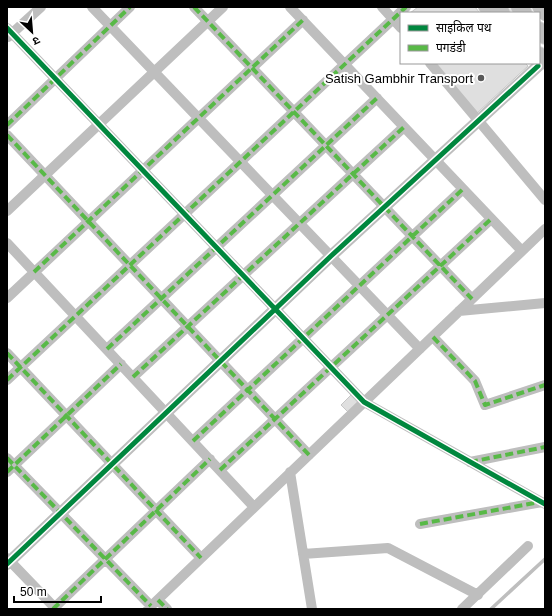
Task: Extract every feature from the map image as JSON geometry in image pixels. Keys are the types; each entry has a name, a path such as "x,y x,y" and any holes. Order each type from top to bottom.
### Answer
{"street":[{"path":"40,7 9,33 55,78 364,402 543,503"},
{"path":"92,7 420,349"},
{"path":"7,125 130,7"},
{"path":"194,7 472,299"},
{"path":"7,211 223,7"},
{"path":"290,7 522,251"},
{"path":"382,7 400,27"},
{"path":"538,7 545,15"},
{"path":"7,380 400,13"},
{"path":"7,298 303,20"},
{"path":"431,64 545,200"},
{"path":"210,459 55,608 8,561 331,256 540,64"},
{"path":"107,349 377,98"},
{"path":"133,377 404,127"},
{"path":"7,135 309,455"},
{"path":"193,441 463,189"},
{"path":"220,470 491,219"},
{"path":"153,605 545,229"},
{"path":"7,243 254,507"},
{"path":"459,311 545,303"},
{"path":"433,336 475,381 485,405 545,385"},
{"path":"7,353 201,558"},
{"path":"121,364 66,416 9,465 60,512 153,605 168,609"},
{"path":"470,462 545,447"},
{"path":"290,472 312,609"},
{"path":"420,524 543,503"},
{"path":"462,609 478,596 528,546"},
{"path":"303,554 388,548 478,596"}],"building":[{"path":"418,7 475,7 479,12 411,12"},
{"name":"Satish Gambhir Transport","path":"436,64 526,64 528,66 477,113"},
{"path":"352,394 360,403 350,414 341,405"}],"waterway":[{"path":"491,609 545,559"}],"marked path":[{"path":"7,125 130,7"},
{"path":"194,7 472,299"},
{"path":"401,12 406,7"},
{"path":"7,380 400,13"},
{"path":"34,272 303,20"},
{"path":"107,349 377,98"},
{"path":"133,377 404,127"},
{"path":"7,135 309,455"},
{"path":"193,441 463,189"},
{"path":"220,470 491,219"},
{"path":"433,337 475,381 485,405 545,385"},
{"path":"7,353 201,558"},
{"path":"7,472 121,364"},
{"path":"470,462 545,447"},
{"path":"7,458 151,606"},
{"path":"53,609 210,459"},
{"path":"420,524 540,502"},
{"path":"158,600 167,609"}],"cycle path":[{"path":"7,28 364,402 545,504"},
{"path":"7,564 331,256 538,66"}],"place":[{"name":"Satish Gambhir Transport","path":"481,78"}]}
